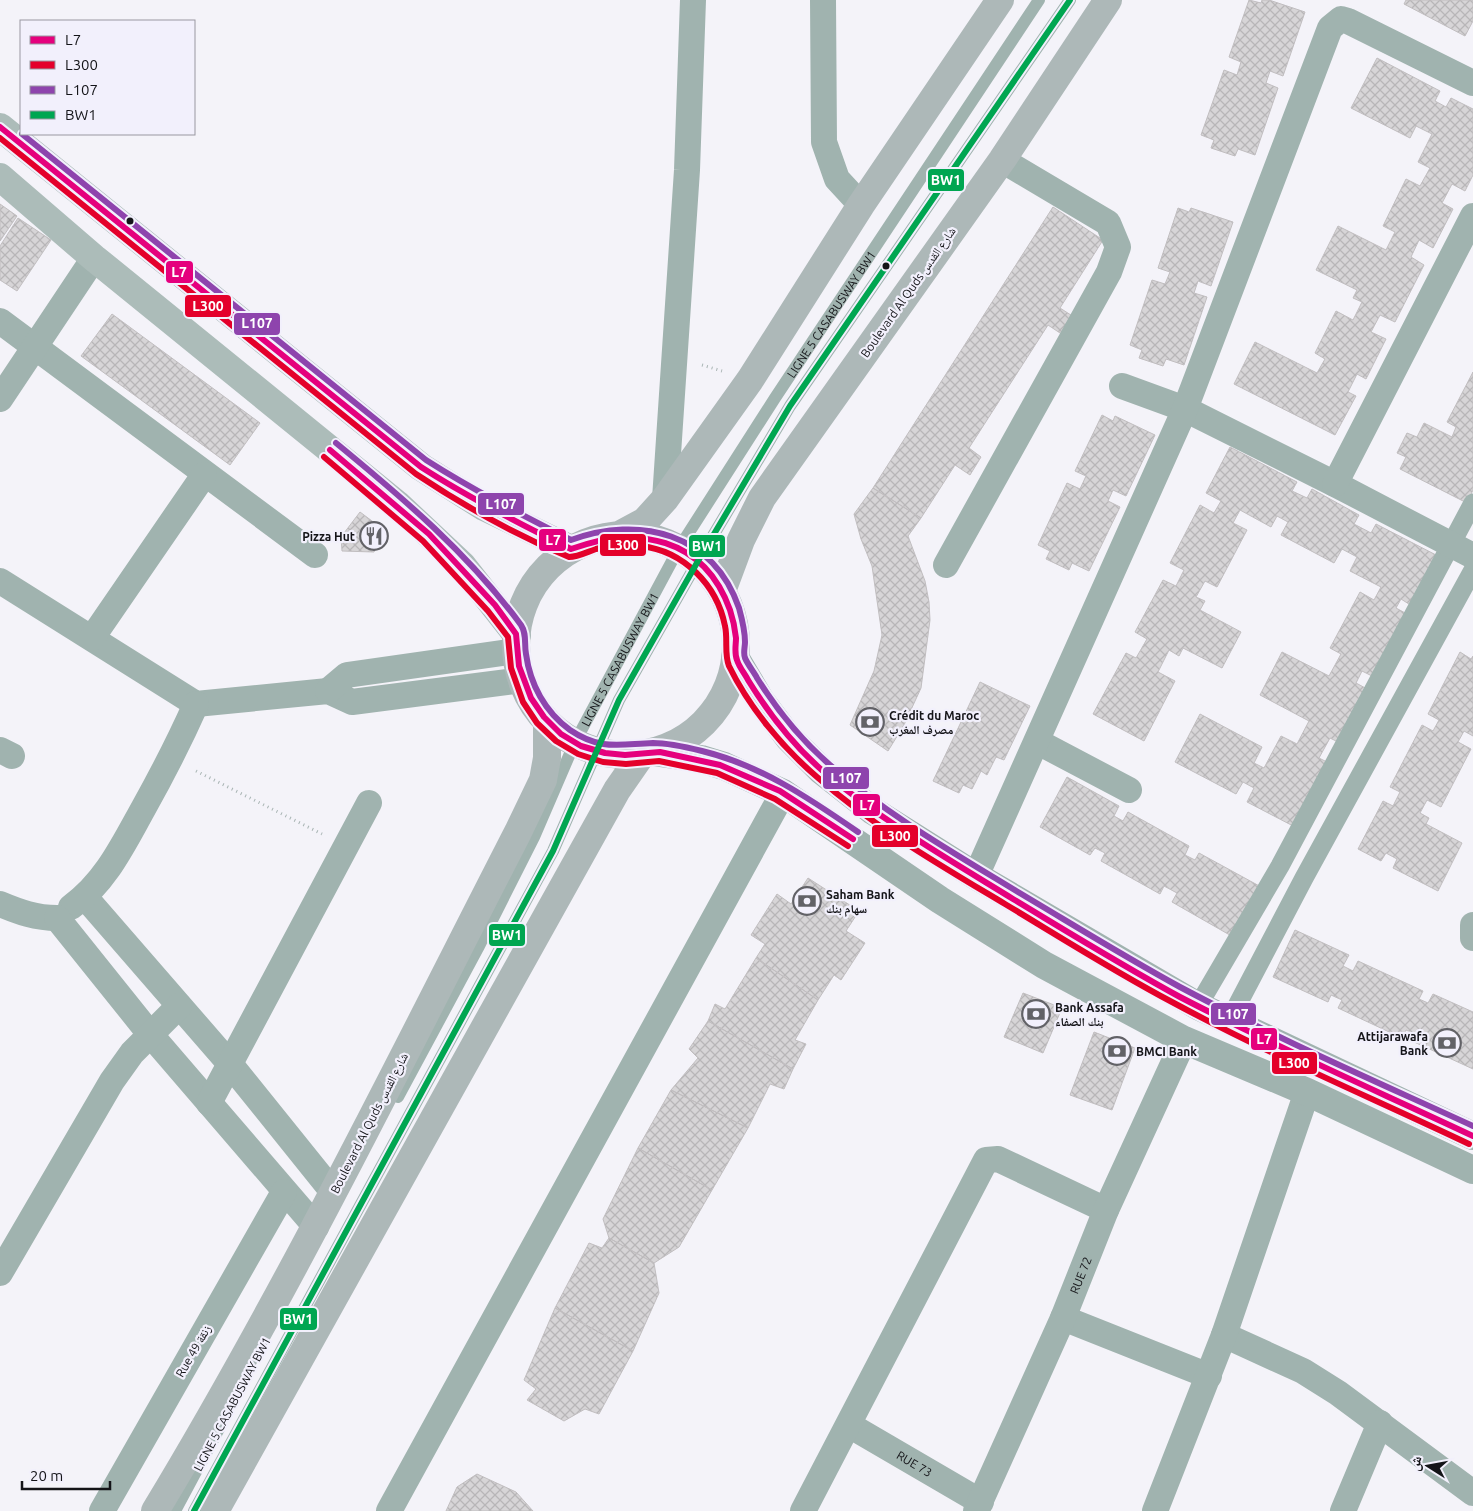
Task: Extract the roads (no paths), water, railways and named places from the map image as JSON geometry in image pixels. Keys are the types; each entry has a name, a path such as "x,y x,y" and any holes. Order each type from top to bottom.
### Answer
{"main road":[{"path":"619,535 645,521 665,499 750,380 861,205 1000,0"},
{"name":"Boulevard Al Quds شارع القدس","path":"722,591 741,540 762,498 1002,160 1108,0"},
{"path":"0,127 421,467 484,507 571,549"},
{"path":"0,177 94,258 410,515 462,565 516,643"},
{"path":"640,535 660,540 688,555 711,574 722,591 734,623 735,657 731,678 722,699 709,717 693,732 674,744 647,753 621,756 587,747 563,736 537,710 522,680 516,643 525,601 544,572 571,549 602,537 640,535"},
{"name":"Boulevard Al Quds شارع القدس","path":"155,1511 191,1452 316,1226 544,780 547,758 547,722"},
{"path":"215,1511 617,790 647,753"}],"street":[{"path":"665,499 687,170 693,0"},
{"path":"823,0 824,142 837,179 861,205"},
{"path":"976,876 1038,742 1185,410 1332,24 1340,19 1348,21 1473,83"},
{"path":"946,565 1108,272 1118,246 1108,223 1002,160"},
{"path":"1335,484 1473,216"},
{"path":"0,399 94,258"},
{"path":"0,321 204,475 315,555"},
{"path":"1122,386 1185,410 1335,484 1462,550"},
{"path":"92,638 204,475"},
{"path":"1198,1006 1462,550 1473,503"},
{"path":"1229,1022 1304,878 1473,570"},
{"path":"0,581 196,704 328,691 352,702 522,680"},
{"path":"328,691 347,675 516,643"},
{"path":"735,657 762,701 790,738 822,770 873,811 976,876 1198,1006 1473,1136"},
{"path":"0,904 24,914 42,918 57,918 85,897 120,852 170,759 196,704"},
{"path":"1038,742 1129,790"},
{"path":"647,753 700,759 724,766 783,793 940,900 1044,965 1184,1040 1307,1092 1473,1170"},
{"path":"389,1511 783,793"},
{"path":"209,1103 369,803"},
{"path":"85,897 230,1064 333,1192"},
{"path":"57,918 150,1034 284,1192 316,1226"},
{"path":"1473,925 1473,938"},
{"path":"0,1274 112,1081 132,1053 179,1006"},
{"name":"RUE 72","path":"979,1506 1063,1318 1106,1210 1184,1040"},
{"path":"1155,1511 1224,1335 1307,1092"},
{"path":"803,1511 986,1160 998,1159 1106,1210"},
{"name":"Rue 49 زنقة","path":"102,1511 284,1192"},
{"path":"1063,1318 1208,1376"},
{"path":"1224,1335 1303,1371 1380,1424 1473,1493"},
{"path":"1343,1511 1380,1424"},
{"name":"RUE 73","path":"849,1425 979,1506"}],"lane":[{"name":"LIGNE 5 CASABUSWAY BW1","path":"393,1106 478,948 534,837 587,747 688,555 775,398 1039,0"},
{"name":"LIGNE 5 CASABUSWAY BW1","path":"194,1511 553,851 587,747 619,700 688,555 1070,0"},
{"name":"LIGNE 5 CASABUSWAY BW1","path":"175,1511 383,1124"}],"place":[{"name":"Pizza Hut","path":"374,536"},
{"name":"Crédit du Maroc مصرف المغرب","path":"870,722"},
{"name":"Saham Bank سهام بنك","path":"807,901"},
{"name":"Bank Assafa بنك الصفاء","path":"1036,1014"},
{"name":"Attijarawafa Bank","path":"1447,1043"},
{"name":"BMCI Bank","path":"1117,1051"}]}
